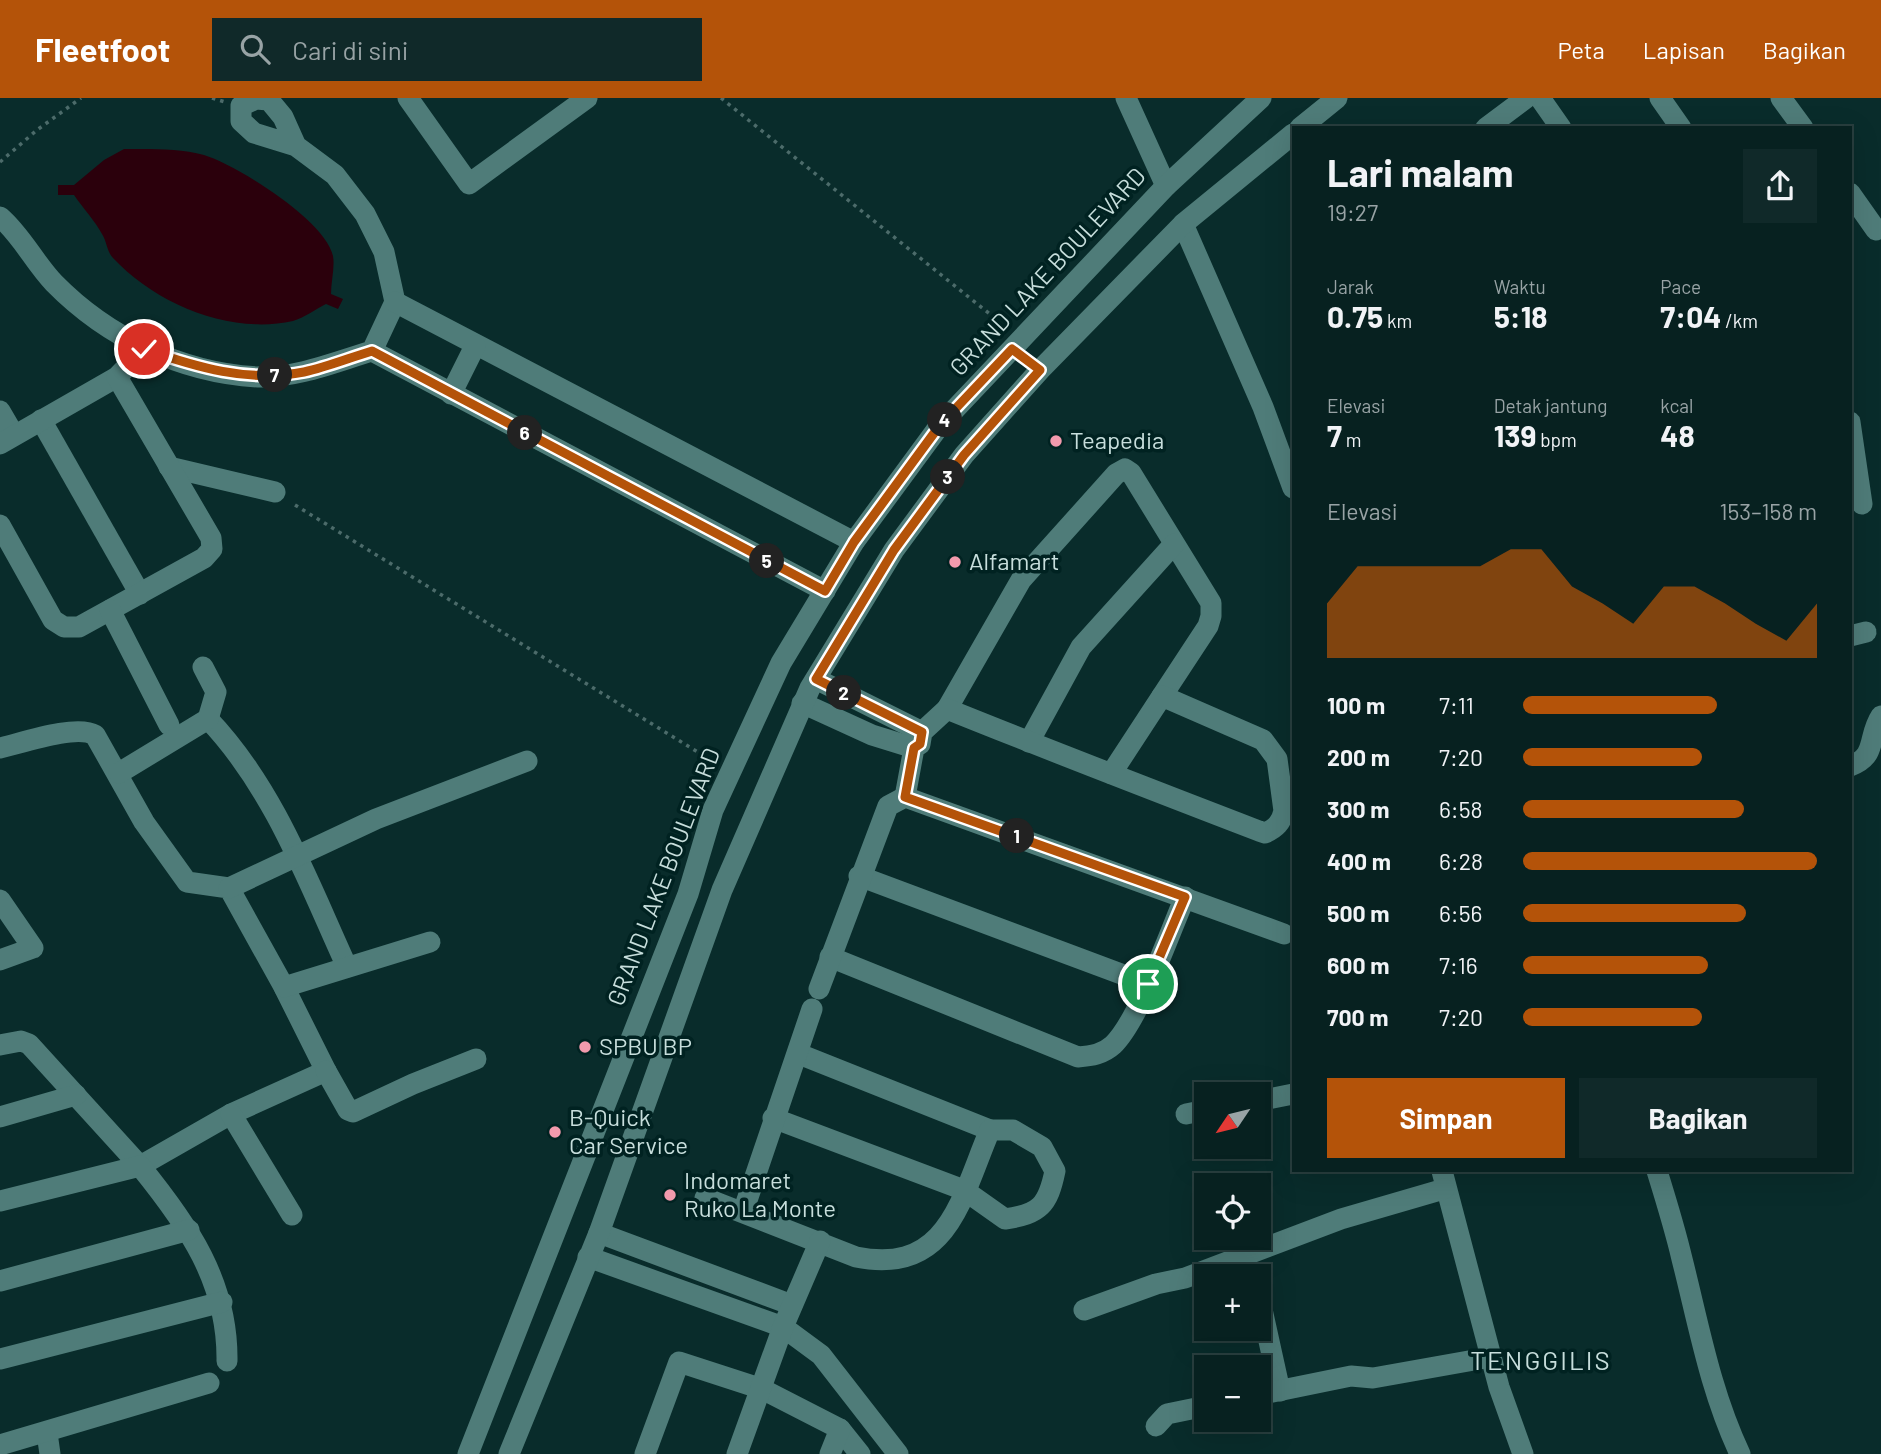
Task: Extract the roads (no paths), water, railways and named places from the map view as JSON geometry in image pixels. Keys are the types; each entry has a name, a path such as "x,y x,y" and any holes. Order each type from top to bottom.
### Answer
{"street":[{"path":"408,98 469,184 559,106 587,98"},
{"path":"1126,98 1166,186"},
{"name":"GRAND LAKE BOULEVARD","path":"468,1454 688,894 713,810 780,663 854,542 940,425 1166,186 1261,98"},
{"path":"1302,126 1336,98"},
{"path":"1489,126 1526,98"},
{"path":"1540,98 1560,126"},
{"path":"1660,98 1680,126"},
{"path":"1781,98 1802,126"},
{"path":"296,146 283,117 269,99 256,99 241,106 241,121 254,133 296,146 335,175 365,214 384,252 395,302 372,351"},
{"path":"509,1454 599,1233 722,890 802,703 816,679 894,550 964,455 1040,370 1183,224 1292,135"},
{"path":"1852,196 1876,230"},
{"path":"0,217 15,230 53,282 94,318 144,349 199,368 259,377 304,372 372,351 825,591"},
{"path":"1183,224 1263,407 1292,485"},
{"path":"395,302 854,542"},
{"path":"451,394 475,346"},
{"path":"0,411 7,440 117,377 144,349"},
{"path":"1012,349 1040,370"},
{"path":"0,526 53,620 64,627 79,627 204,558 212,549 211,538 117,377"},
{"path":"41,420 140,594"},
{"path":"1852,434 1864,503"},
{"path":"169,467 275,492"},
{"path":"905,797 918,740 947,709 1021,580 1116,474 1125,469 1131,473 1206,593 1212,615 1111,774"},
{"path":"1029,742 1081,647 1174,544"},
{"path":"110,610 169,725"},
{"path":"119,773 208,719 216,692 203,667"},
{"path":"816,679 918,740"},
{"path":"947,709 1265,833 1275,829 1284,811 1277,759 1264,740 1162,696"},
{"path":"802,703 872,735 918,740"},
{"path":"1852,765 1862,762 1870,750 1881,716"},
{"path":"208,719 251,771 296,856 347,967"},
{"path":"0,748 63,733 89,732 103,745 144,822 187,882 201,887 229,888 376,819 527,761"},
{"path":"743,1212 773,1118 799,1054 815,999 859,876 888,806 905,797 1284,934"},
{"path":"859,876 1148,984"},
{"path":"229,888 348,1110 353,1112 476,1059"},
{"path":"831,957 1078,1057 1093,1056 1112,1046 1148,984 1185,897"},
{"path":"0,900 33,948 30,952 0,960"},
{"path":"284,987 430,942"},
{"path":"0,1045 21,1041 29,1044 140,1166 189,1230 222,1301 227,1361"},
{"path":"773,1118 964,1190 1005,1219 1023,1217 1041,1208 1051,1194 1055,1171 1042,1147 1013,1130 990,1130 799,1054"},
{"path":"0,1201 140,1166 231,1114 326,1070"},
{"path":"1271,1098 1292,1094"},
{"path":"0,1117 76,1095"},
{"path":"231,1114 292,1215"},
{"path":"705,1198 856,1257 881,1262 897,1261 913,1255 948,1229 990,1130"},
{"path":"1657,1172 1682,1259 1698,1334 1727,1426 1740,1454"},
{"path":"1084,1310 1156,1284 1185,1278 1443,1180 1491,1357 1523,1454"},
{"path":"0,1281 189,1230"},
{"path":"599,1233 698,1267 792,1305"},
{"path":"737,1454 783,1327 820,1241"},
{"path":"588,1257 783,1327 821,1356 898,1454"},
{"path":"688,1294 698,1267"},
{"path":"0,1359 222,1301"},
{"path":"1269,1341 1280,1391"},
{"path":"1271,1393 1351,1376 1373,1378 1491,1357"},
{"path":"645,1454 672,1358 762,1389 840,1429 860,1454"},
{"path":"0,1445 209,1382"},
{"path":"1156,1426 1167,1414 1194,1408"},
{"path":"830,1454 840,1429"},
{"path":"47,1433 50,1454"}],"place":[{"name":"Teapedia","path":"1056,441"},
{"name":"Alfamart","path":"955,562"},
{"name":"SPBU BP","path":"585,1047"},
{"name":"B-Quick Car Service","path":"555,1132"},
{"name":"Indomaret Ruko La Monte","path":"670,1195"}],"district":[{"name":"TENGGILIS","path":"1541,1361"}]}
